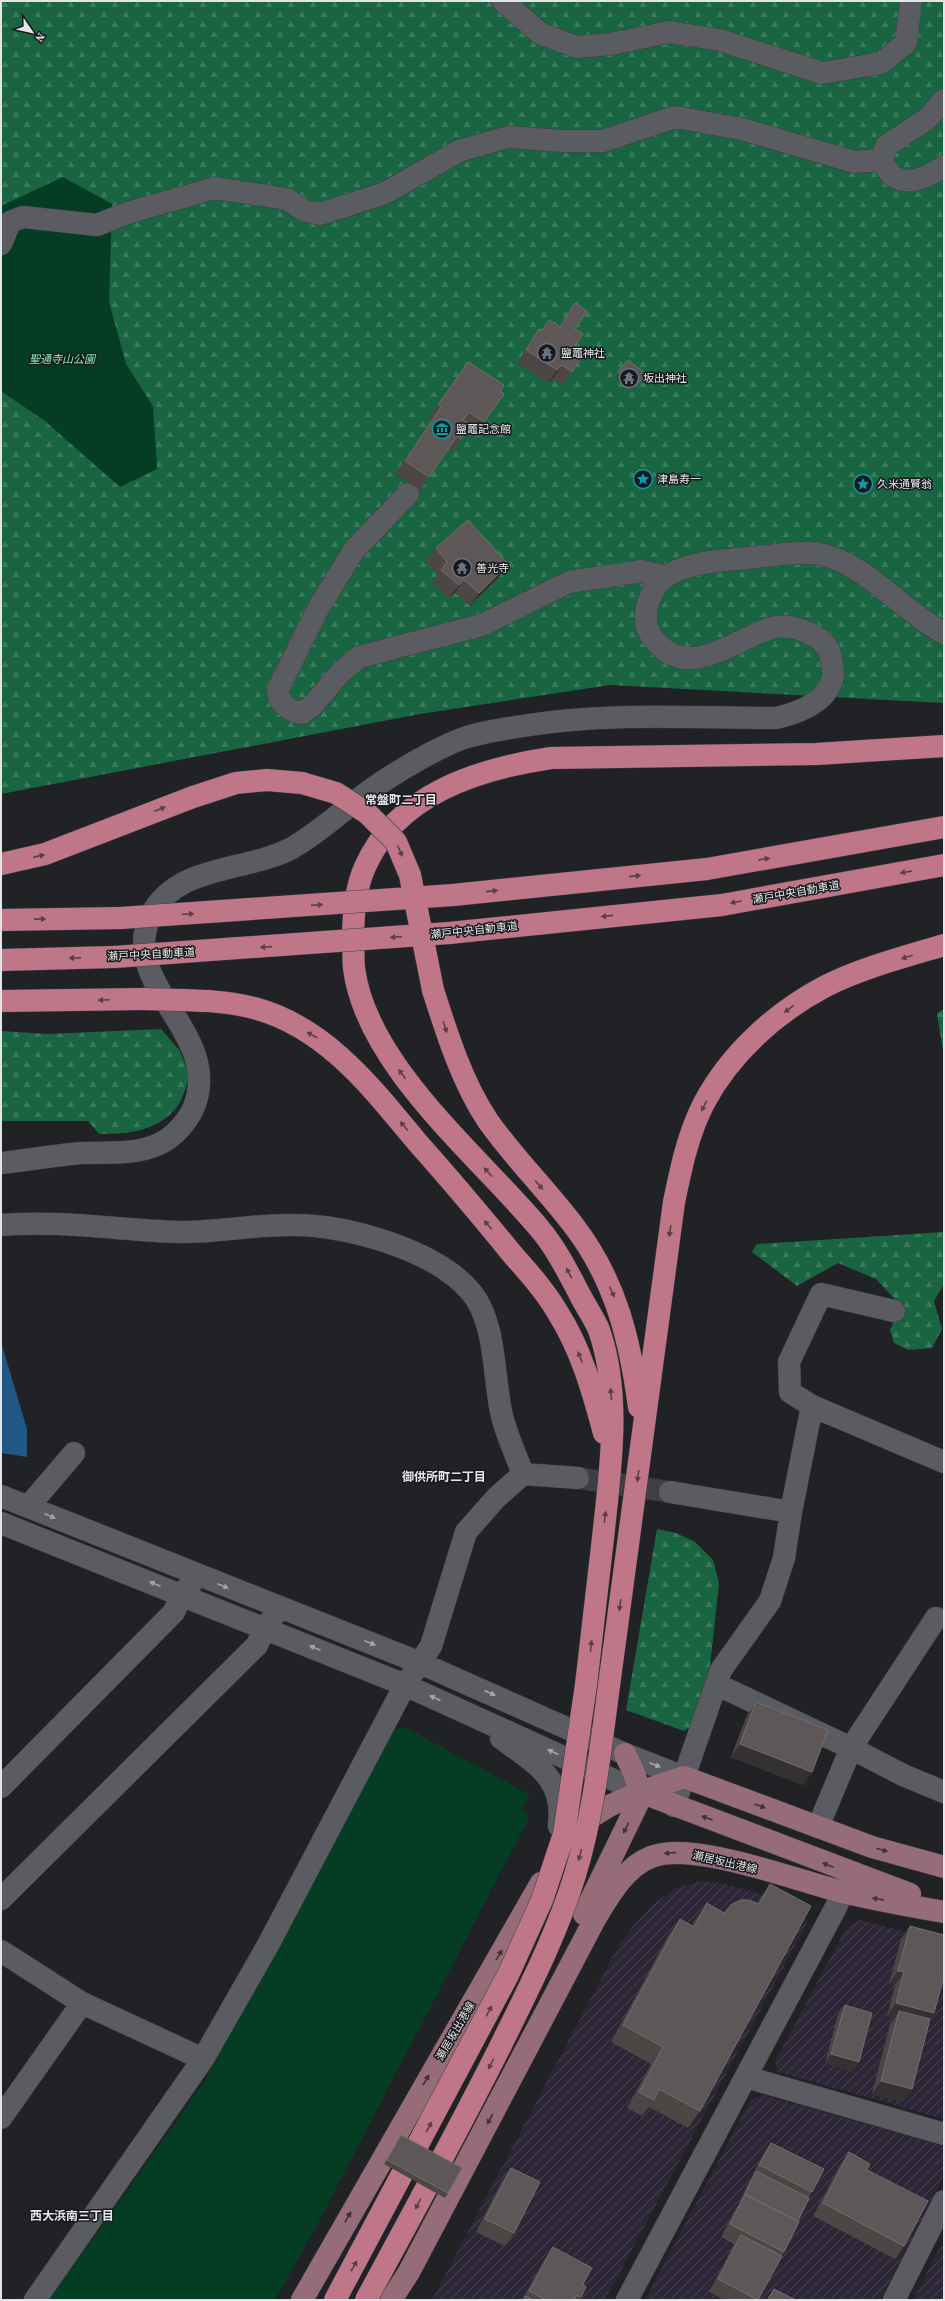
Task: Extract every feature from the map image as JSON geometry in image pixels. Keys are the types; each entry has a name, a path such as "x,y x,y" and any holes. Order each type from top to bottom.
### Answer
{"highway":[{"path":"335,2300 508,1975 542,1900 564,1834 586,1685 611,1461 611,1396 598,1330 561,1257 540,1228 432,1111 401,1074 375,1030 361,999 354,968 353,924 359,880 373,849 390,827 413,806 444,789 478,774 518,763 552,758 816,754 944,746"},
{"path":"1,864 45,854 193,797 236,783 267,780 302,783 336,793 367,813 396,842 410,875 433,990 446,1031 468,1085 488,1120 526,1170 574,1226 597,1261 616,1300 633,1361 643,1437"},
{"path":"1,920 121,918 453,895 707,869 944,827"},
{"name":"瀬戸中央自動車道","path":"1,960 114,957 449,933 722,905 944,865"},
{"path":"366,2300 480,2086 525,1996 562,1912 575,1874 595,1789 674,1202 684,1158 704,1104 723,1073 746,1046 797,1003 825,987 855,975 944,945"},
{"path":"1,1001 143,999 213,1000 255,1008 286,1021 318,1039 350,1065 378,1095 535,1280 559,1313 578,1352 592,1390 611,1461"}],"main road":[{"path":"625,1754 636,1777 640,1792"},
{"path":"684,1777 872,1847 944,1867"},
{"name":"瀬居坂出港線","path":"302,2300 542,1881 571,1838 591,1817 609,1806 640,1792 684,1777"},
{"name":"瀬居坂出港線","path":"640,1792 847,1883 944,1912"},
{"name":"瀬居坂出港線","path":"521,2060 574,1934 634,1813 640,1792"},
{"name":"瀬居坂出港線","path":"391,2300 409,2272 607,1900 629,1872 650,1857 664,1853 696,1854 847,1883 944,1906"},
{"path":"395,2300 409,2272"}],"street":[{"path":"503,1 541,34 576,47 611,44 669,32 720,40 822,73 881,63 900,48 906,43 911,1"},
{"path":"881,160 886,146 927,119 944,100"},
{"path":"1,244 10,222 23,218 97,225 127,213 215,188 287,199 305,211 320,214 385,193 459,151 508,137 562,141 603,141 675,117 742,129 854,162 881,160"},
{"path":"881,160 893,176 903,180 927,178 944,166"},
{"path":"408,494 354,550 319,607 278,689 278,697 286,707 293,712 302,713 313,705 340,673 359,657 482,625 569,582 642,571 665,578"},
{"path":"1,1163 81,1154 139,1150 161,1144 178,1130 191,1114 199,1095 200,1073 195,1051 147,967 144,948 146,930 152,913 163,898 178,886 203,875 249,864 291,848 373,788 420,760 463,739 507,728 551,721 602,717 776,718 797,713 814,705 826,690 833,677 829,650 818,638 804,630 788,626 773,628 713,655 693,657 677,656 664,650 653,639 646,625 645,608 653,591 665,578 680,569 700,563 799,552 818,554 837,559 870,578 913,613 944,633"},
{"path":"1,1225 27,1222 181,1232 293,1224 329,1227 404,1249 446,1268 472,1293 488,1325 502,1417 523,1474"},
{"path":"894,1310 821,1294 789,1362 790,1392 812,1406 944,1462"},
{"path":"674,1806 720,1670 770,1600 784,1558 791,1512 812,1406"},
{"path":"28,1507 74,1453"},
{"path":"35,2300 203,2059 268,1945 405,1684 418,1662 431,1646 466,1532 496,1498 523,1474 578,1478"},
{"path":"670,1492 791,1512"},
{"path":"1,1496 198,1576 418,1662 625,1754 684,1777"},
{"path":"5,1529 181,1595 405,1684 640,1792"},
{"path":"1,1787 169,1618 174,1612 181,1595 198,1576"},
{"path":"1,1900 257,1645 265,1628 280,1608"},
{"path":"818,1827 851,1748 936,1618"},
{"path":"716,1684 851,1748 903,1775 944,1792"},
{"path":"467,1713 537,1765 549,1778 557,1792 561,1807 559,1828 542,1881"},
{"path":"627,2300 847,1883"},
{"path":"1,1951 82,2003 203,2059"},
{"path":"1,2118 82,2003"},
{"path":"746,2077 944,2134"},
{"path":"894,2300 944,2201"}],"shaded area":[{"path":"701,1881 721,1883 798,1904 808,1921 605,2300 432,2300 614,1954 633,1926 652,1905 676,1888"},
{"path":"859,1920 944,1941 944,2119 778,2072 775,2062 846,1928"},
{"path":"764,2095 944,2146 944,2176 880,2300 645,2300 751,2099"},
{"path":"944,2239 944,2300 913,2300"}],"green space":[{"path":"1,1 944,1 944,703 610,685 420,714 1,794"},
{"name":"聖通寺山公園","path":"63,177 112,204 109,302 126,364 153,406 157,469 120,487 45,421 1,391 1,206"},
{"path":"944,1008 944,1057 937,1014"},
{"path":"161,1029 180,1051 190,1076 179,1104 160,1122 151,1127 131,1132 99,1134 88,1121 1,1121 1,1031 47,1034"},
{"path":"944,1232 944,1284 934,1301 942,1329 932,1348 908,1350 894,1343 890,1330 901,1306 876,1279 838,1263 797,1286 752,1252 757,1244"},
{"path":"657,1529 676,1533 695,1542 713,1560 719,1583 710,1666 693,1725 684,1731 626,1710"},
{"path":"405,1727 530,1795 521,1811 530,1816 316,2227 275,2300 49,2300 203,2084 393,1731"}],"water":[{"path":"1,1342 27,1429 27,1457 1,1453"}],"building":[{"name":"鹽竈神社","path":"575,303 587,311 575,329 583,334 575,346 585,352 572,372 562,365 557,370 526,350 539,329 542,330 549,320 560,327"},
{"name":"坂出神社","path":"628,360 646,374 636,386 618,372"},
{"name":"鹽竈記念館","path":"468,362 504,385 500,391 504,394 484,422 469,412 463,420 470,425 461,439 457,436 429,477 405,461 441,407 438,405"},
{"name":"善光寺","path":"468,520 508,564 479,593 464,580 459,585 441,570 447,562 436,548"},
{"path":"756,1702 828,1730 812,1772 740,1744"},
{"path":"770,1884 811,1906 700,2111 659,2089 654,2100 639,2092 663,2047 623,2025 680,1919 694,1927 707,1903 724,1913 732,1904 741,1900 749,1900 759,1904"},
{"path":"910,1926 944,1935 944,1976 934,2013 896,2003 904,1972 898,1971"},
{"path":"845,2005 872,2013 859,2062 831,2054"},
{"path":"899,2011 930,2019 912,2089 881,2081"},
{"path":"401,2135 462,2168 448,2193 387,2160"},
{"path":"771,2143 824,2169 812,2192 759,2165"},
{"path":"849,2152 870,2164 867,2170 928,2201 904,2246 823,2203"},
{"path":"511,2168 540,2182 514,2233 485,2219"},
{"path":"756,2171 809,2198 798,2221 745,2194"},
{"path":"745,2195 799,2222 784,2252 730,2224"},
{"path":"741,2235 782,2256 758,2300 718,2279"},
{"path":"553,2247 592,2268 583,2284 586,2287 581,2297 577,2295 574,2300 546,2300 529,2291"},
{"path":"774,2289 796,2300 768,2300"},
{"path":"526,2296 533,2300 524,2300"}],"tunnel":[{"path":"578,1478 670,1492"}],"place":[{"name":"鹽竈神社","path":"547,353"},
{"name":"坂出神社","path":"629,378"},
{"name":"鹽竈記念館","path":"442,429"},
{"name":"津島寿一","path":"643,479"},
{"name":"久米通賢翁","path":"863,484"},
{"name":"善光寺","path":"462,568"}],"district":[{"name":"常盤町二丁目","path":"401,800"},
{"name":"御供所町二丁目","path":"444,1477"},
{"name":"西大浜南三丁目","path":"72,2216"}]}
